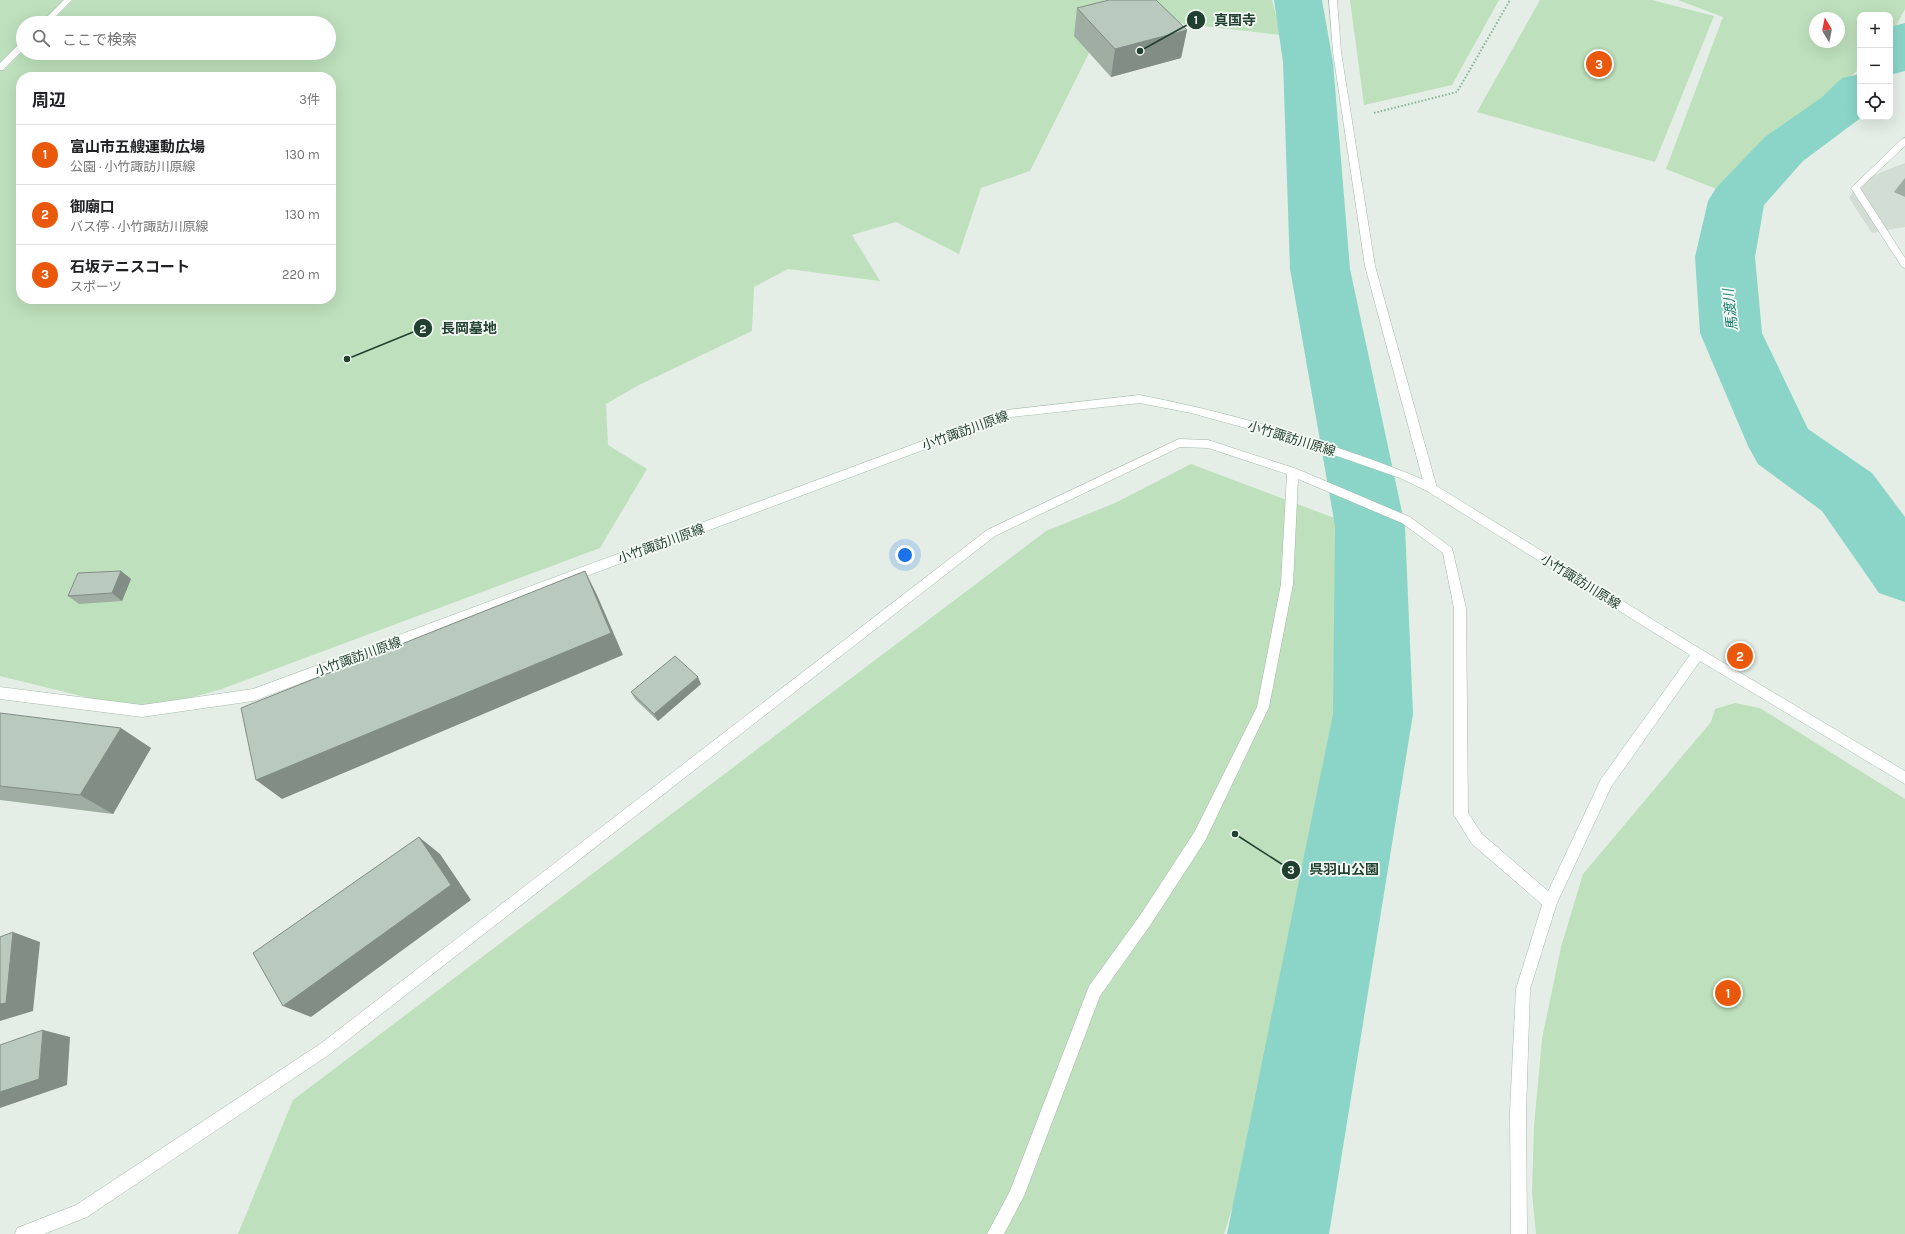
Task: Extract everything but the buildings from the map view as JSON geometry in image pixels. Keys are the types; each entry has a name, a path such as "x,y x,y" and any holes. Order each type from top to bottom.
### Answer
{"street":[{"path":"52,16 68,0"},
{"path":"1333,0 1337,52 1370,266 1431,488"},
{"path":"0,68 16,52"},
{"path":"1905,141 1855,188 1905,265"},
{"name":"小竹諏訪川原線","path":"0,693 142,711 253,695 1010,413 1140,399 1191,409 1299,438 1404,475 1431,488 1698,654 1905,778"},
{"path":"23,1234 81,1211 326,1049 991,533 1179,443 1208,444 1293,472 1406,520 1448,551 1460,608 1462,815 1477,839 1550,902"},
{"path":"995,1234 1016,1196 1094,991 1146,919 1200,836 1264,707 1287,584 1293,472"},
{"path":"1519,1234 1518,1112 1523,989 1550,902 1606,783 1698,654"}],"path":[{"path":"1348,119 1457,92 1510,0"}],"shaded area":[{"path":"1905,163 1905,227 1872,233 1849,198 1855,188 1869,177"}],"green space":[{"path":"0,0 1272,0 1281,35 1108,15 1030,171 981,188 959,254 896,222 852,235 880,281 788,269 754,287 752,331 637,386 606,404 608,445 647,469 600,548 222,689 142,711 0,676"},
{"path":"1350,0 1499,0 1452,85 1364,105"},
{"path":"1540,0 1652,0 1714,16 1655,162 1477,112"},
{"path":"1678,0 1905,0 1905,9 1893,31 1893,12 1857,12 1857,71 1724,192 1666,169 1723,17"},
{"path":"1191,464 1353,525 1358,724 1275,1073 1224,1234 238,1234 293,1100 1046,531 1115,503"},
{"path":"1735,703 1760,708 1905,799 1905,1234 1536,1234 1532,1193 1534,1126 1542,1039 1561,947 1583,874 1711,722 1715,709"}],"waterway":[{"path":"1278,1234 1373,714 1370,526 1320,269 1308,62 1298,0"},
{"name":"馬渡川","path":"1893,56 1905,38"},
{"name":"馬渡川","path":"1857,92 1840,109 1784,149 1736,201 1725,257 1731,333 1782,446 1847,492 1905,572"}],"place":[{"name":"真国寺","path":"1140,51"},
{"name":"石坂テニスコート","path":"1599,64"},
{"name":"長岡墓地","path":"347,359"},
{"name":"御廟口","path":"1740,656"},
{"name":"呉羽山公園","path":"1235,834"},
{"name":"富山市五艘運動広場","path":"1728,993"}]}
